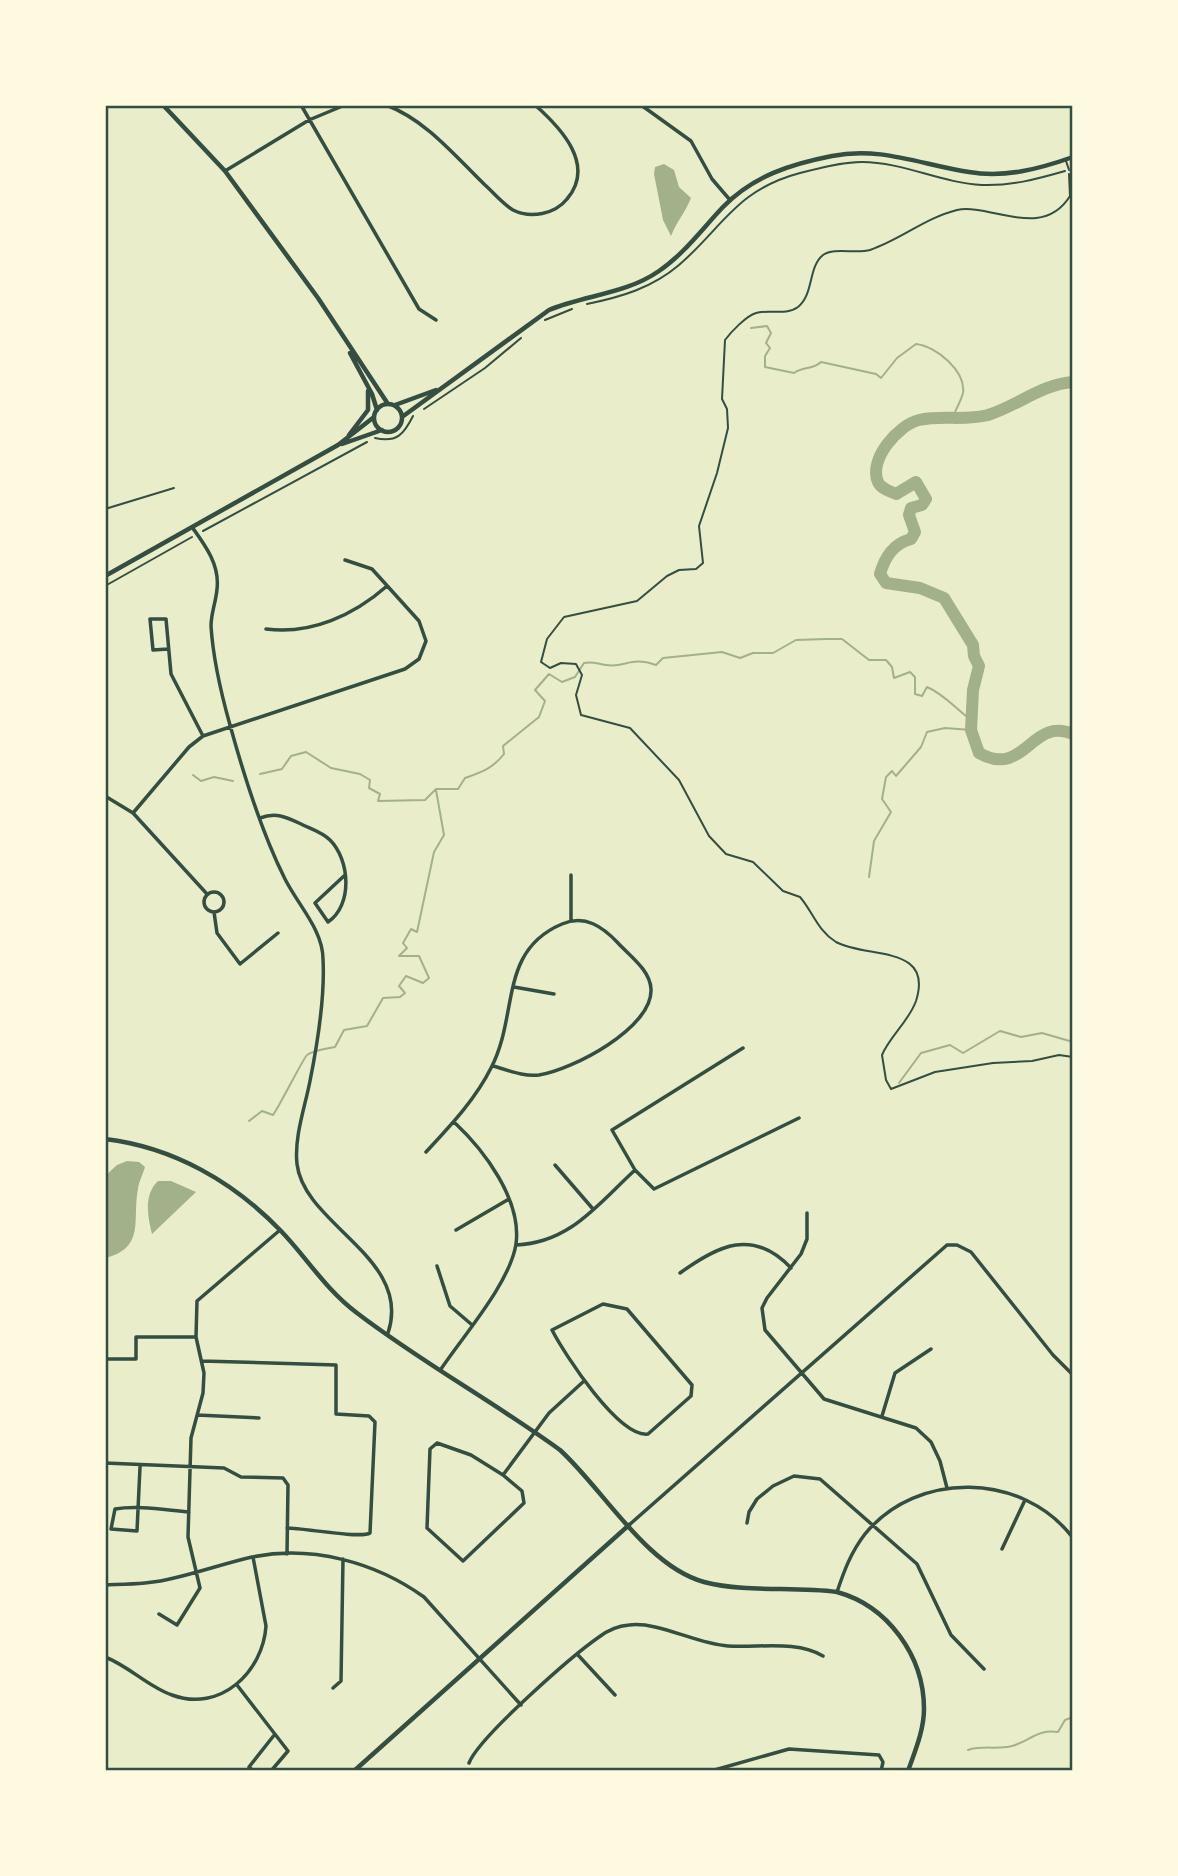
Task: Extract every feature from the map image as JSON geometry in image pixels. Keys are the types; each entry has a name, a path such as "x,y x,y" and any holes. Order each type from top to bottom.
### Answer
{"street":[{"path":"163,105 225,171 318,298 347,346 377,410"},
{"path":"301,105 419,309 436,320"},
{"path":"225,171 309,120 345,105"},
{"path":"386,105 420,123 514,211 538,215 553,211 565,202 574,190 579,170 573,149 558,126 535,105"},
{"path":"641,105 691,141 712,179 730,200"},
{"path":"338,445 382,430 396,429 402,418 549,310 627,287 659,271 685,250 730,200 755,181 780,170 852,153 880,153 967,172 996,174 1039,168 1073,157"},
{"path":"347,346 402,418"},
{"path":"105,576 338,445 367,425 377,410 443,387"},
{"path":"338,445 362,422 368,410 368,388"},
{"path":"374,416 376,424 382,430"},
{"path":"192,527 216,572 212,634 230,726 260,818 284,878 322,942 324,961 316,1048 298,1145 299,1177 340,1229 373,1262 383,1278 391,1303 391,1321 387,1333"},
{"path":"133,814 189,747 203,736 413,665 426,647 425,634 419,621 367,566 345,560"},
{"path":"266,629 292,632 355,612 387,586"},
{"path":"168,649 153,650 150,619 166,619 171,674 203,736"},
{"path":"105,796 133,814 207,894"},
{"path":"260,818 277,814 324,835 340,854 345,875 342,910 328,922 315,903 345,875"},
{"path":"571,875 571,920"},
{"path":"207,894 215,891 223,896 222,908 214,912"},
{"path":"207,894 204,904 214,912 217,933 240,964 278,933"},
{"path":"426,1152 454,1122 493,1066 508,1019 517,965 539,936 571,920 598,925 646,973 651,991 647,1005 633,1026 617,1040 561,1069 536,1076 493,1066"},
{"path":"514,987 554,994"},
{"path":"743,1048 612,1129 635,1170 654,1189 799,1118"},
{"path":"441,1369 499,1284 516,1245 509,1199 485,1157 454,1122"},
{"path":"105,1139 144,1146 188,1162 231,1188 280,1230 339,1298 535,1432 582,1469 629,1525 667,1563 702,1581 727,1586 837,1592 849,1595 889,1622 915,1663 924,1710 922,1729 908,1771"},
{"path":"555,1165 593,1209"},
{"path":"516,1245 549,1241 578,1223 635,1170"},
{"path":"456,1230 509,1199"},
{"path":"807,1213 807,1239 791,1268 767,1298 762,1317 772,1342 824,1399 909,1424 931,1442 940,1461 947,1488"},
{"path":"159,1614 177,1625 200,1588 188,1537 189,1466 197,1415 204,1393 195,1309 201,1296 280,1230"},
{"path":"680,1273 724,1246 742,1243 770,1251 791,1268"},
{"path":"354,1771 799,1373 947,1245 957,1245 971,1252 1052,1355 1073,1375"},
{"path":"437,1266 450,1306 471,1324"},
{"path":"603,1304 626,1309 688,1378 693,1391 655,1430 638,1434 584,1381 552,1330 603,1304"},
{"path":"105,1359 136,1359 136,1337 196,1337"},
{"path":"882,1416 895,1373 931,1349"},
{"path":"202,1361 336,1365 336,1414 369,1416 375,1422 370,1532 362,1537 313,1528 287,1528"},
{"path":"503,1475 550,1413 584,1381"},
{"path":"197,1415 259,1418"},
{"path":"438,1443 455,1448 503,1475 522,1491 524,1503 463,1561 427,1528 430,1448 438,1443"},
{"path":"105,1464 224,1468 241,1477 283,1478 288,1485 287,1554"},
{"path":"140,1467 138,1509 137,1531 111,1529 115,1509 138,1509 189,1512"},
{"path":"747,1523 749,1512 757,1499 773,1486 794,1476 820,1479 917,1564 951,1635 984,1669"},
{"path":"837,1592 852,1554 875,1525 907,1501 947,1488 988,1488 1025,1500 1049,1514 1073,1538"},
{"path":"1002,1549 1025,1500"},
{"path":"105,1585 159,1581 253,1557 287,1554 343,1559 370,1566 406,1584 424,1597 521,1705"},
{"path":"105,1657 160,1690 183,1699 218,1695 237,1685 254,1665 266,1637 253,1557"},
{"path":"333,1688 341,1681 343,1559"},
{"path":"469,1763 481,1742 611,1629 631,1624 653,1627 708,1644 802,1648 823,1656"},
{"path":"578,1655 615,1695"},
{"path":"237,1685 288,1751 271,1771"},
{"path":"254,1771 249,1767 275,1734"},
{"path":"711,1771 789,1749 883,1758 881,1771"}],"lane":[{"path":"1066,160 1069,170"},
{"path":"105,509 174,488"}],"path":[{"path":"543,321 578,306 627,295 660,278 679,265 725,216 748,197 762,188 799,173 862,162 965,183 1003,185 1036,180 1069,170 1070,196 1055,212 1016,219 978,210 957,210 909,228 870,250 826,253 817,261 808,292 798,307 790,311 755,313 727,336 722,399 727,409 728,428 718,473 699,526 703,563 696,569 680,570 667,576 637,601 564,617 547,639 541,663 550,667 561,663 576,664 582,675 576,695 581,715 625,725 642,739 679,780 709,836 726,854 753,862 783,891 800,897 812,919 837,942 861,951 899,957 914,966 918,978 916,1001 882,1055 886,1080 891,1089 935,1072 1059,1055 1073,1057"},
{"path":"205,530 374,439 388,440 400,436 418,413 475,375 530,331"},
{"path":"105,586 192,537"}],"shaded area":[{"path":"664,164 674,170 679,187 691,198 671,236 663,220 654,174 655,167"},
{"path":"127,1161 139,1162 145,1167 138,1189 135,1231 127,1247 105,1258 105,1176 117,1165"},
{"path":"158,1181 171,1181 196,1192 152,1234 148,1200"}],"waterway":[{"path":"751,328 767,326 771,333 766,343 770,348 765,356 765,367 794,373 821,362 876,374 881,378 897,358 916,344 932,349 955,368 963,385 963,393 952,419"},
{"path":"1073,382 1040,391 988,415 927,419 911,423 887,445 877,464 876,473 878,482 886,490 896,494 916,482 926,499 922,505 911,508 909,515 915,532 911,539 899,544 891,552 880,574 886,583 920,588 944,598 973,645 979,666 973,690 971,730 979,753 995,759 1007,758 1018,754 1047,733 1059,731 1073,734"},
{"path":"260,774 282,769 291,756 306,752 331,768 360,774 370,780 369,788 380,794 378,801 425,800 436,789 458,789 465,778 486,769 500,759 504,754 503,746 539,717 545,701 535,690 549,674 562,682 575,677 587,662 603,665 634,662 656,665 663,658 722,652 740,658 753,653 773,653 796,640 842,639 869,660 886,660 892,667 894,678 910,672 915,677 915,694 922,696 927,687 971,720"},
{"path":"869,877 874,841 891,812 882,799 886,777 892,771 896,776 921,747 927,732 945,728 971,730"},
{"path":"193,775 201,781 214,777 233,781"},
{"path":"249,1121 262,1111 273,1115 307,1055 335,1047 344,1030 367,1026 383,998 400,997 405,993 399,986 406,976 423,983 429,978 419,956 399,956 407,948 403,943 411,929 417,932 434,852 444,835 436,790"},
{"path":"899,1083 921,1053 950,1045 963,1053 1000,1031 1021,1037 1042,1033 1073,1042"},
{"path":"968,1750 1007,1747 1039,1734 1058,1732 1065,1720 1073,1717"}]}
